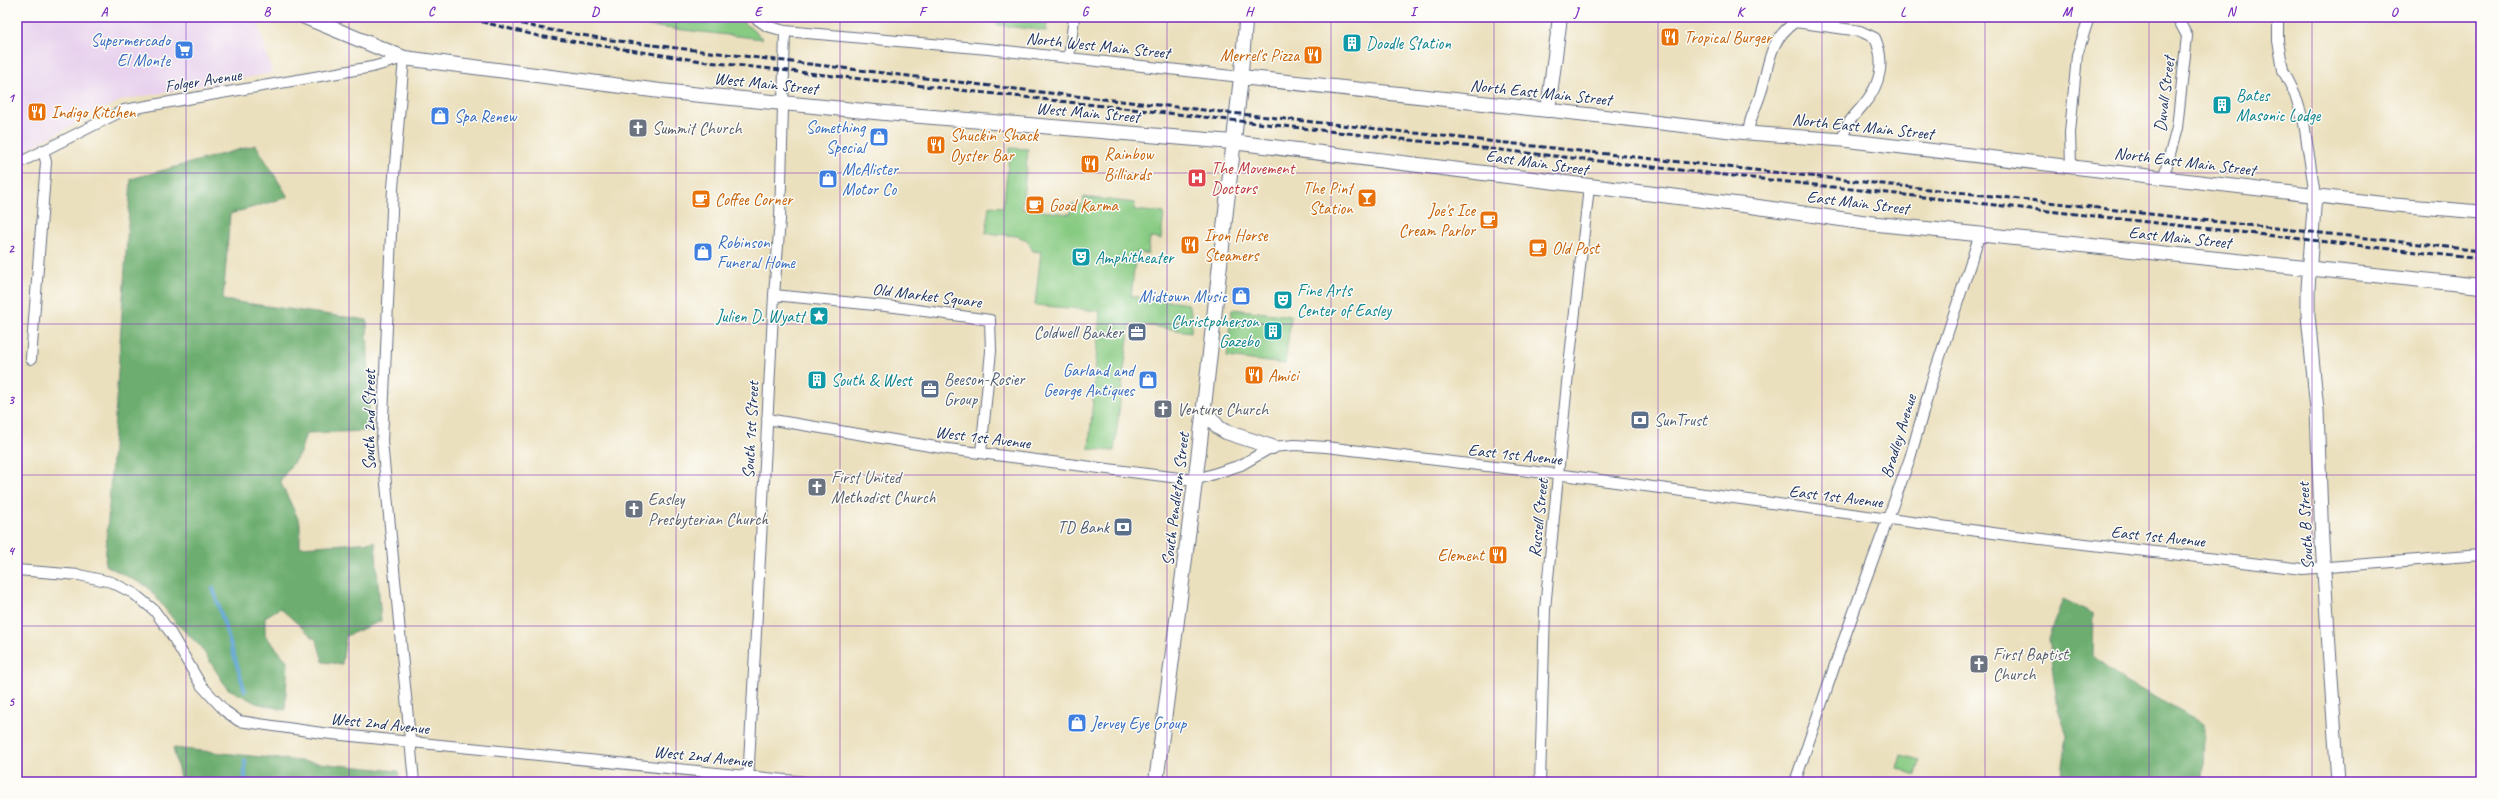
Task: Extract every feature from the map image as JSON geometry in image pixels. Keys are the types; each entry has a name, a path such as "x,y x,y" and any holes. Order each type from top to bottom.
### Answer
{"main road":[{"name":"West Main Street","path":"305,17 404,58 660,91 1232,142"},
{"path":"1548,110 1560,17"},
{"name":"North East Main Street","path":"1241,77 1548,110"},
{"name":"South Pendleton Street","path":"1156,782 1204,410 1232,142 1241,77"},
{"name":"East Main Street","path":"1232,142 1751,206 1868,223 2310,267 2481,286"},
{"path":"1204,410 1219,428 1226,432 1272,447"}],"street":[{"name":"North West Main Street","path":"754,17 767,26 785,31 1069,58 1241,77"},
{"path":"1069,58 1074,17"},
{"path":"1241,77 1246,17"},
{"path":"2071,166 2070,133 2077,55 2089,17"},
{"name":"Duvall Street","path":"2164,176 2177,128 2187,36 2177,17"},
{"path":"2278,17 2278,41 2283,70 2295,94 2304,123 2315,195"},
{"path":"1748,133 1751,114 1758,101 1771,52 1781,31 1795,22 1860,31 1875,38 1881,53 1880,76 1866,102 1844,127 1843,140"},
{"name":"South 1st Street","path":"748,779 774,296 780,220 785,31"},
{"name":"Folger Avenue","path":"17,164 124,110 372,67 404,58"},
{"name":"South 2nd Street","path":"404,58 393,188 382,441 414,782"},
{"name":"North East Main Street","path":"1548,110 1748,133 1843,140 1950,154 2164,176 2315,195 2481,212"},
{"path":"31,359 46,162 43,150"},
{"name":"Russell Street","path":"1540,782 1545,609 1589,187"},
{"name":"South B Street","path":"2315,195 2308,315 2317,410 2338,782"},
{"name":"Bradley Avenue","path":"1795,782 1910,458 1931,384 1980,234"},
{"name":"Old Market Square","path":"774,296 895,307 990,320 991,351 981,453"},
{"name":"West 1st Avenue","path":"767,419 981,453 1195,480"},
{"name":"East 1st Avenue","path":"1195,480 1241,464 1272,447 1295,444 1558,475 1888,519 2303,569 2481,555"},
{"name":"West 2nd Avenue","path":"17,570 79,575 111,582 133,593 154,610 170,632 201,685 225,711 239,721 322,733 748,779 805,782"}],"shaded area":[{"path":"17,17 251,17 257,19 272,73 122,100 17,154"}],"green space":[{"path":"569,17 738,17 763,39"},
{"path":"998,17 1060,17 1059,22 1047,21 1046,31 997,25"},
{"path":"256,145 288,197 230,214 223,300 367,320 370,431 306,433 300,453 280,481 300,523 300,547 375,542 381,621 346,636 342,664 323,662 317,641 280,608 265,617 265,635 288,662 285,710 256,703 227,688 200,646 177,624 148,587 105,565 131,179"},
{"path":"1010,148 1028,149 1022,209 1070,214 1072,204 1083,205 1084,197 1135,203 1134,210 1164,213 1161,239 1150,238 1148,254 1136,252 1131,296 1188,304 1192,315 1191,332 1130,323 1114,451 1089,449 1100,311 1035,305 1041,252 1033,251 1027,240 1017,236 986,233 989,206 1003,207"},
{"path":"1232,309 1291,316 1285,364 1227,357"},
{"path":"2063,599 2094,614 2093,656 2123,680 2204,723 2203,782 2061,782 2067,735 2058,709 2048,638"},
{"path":"173,748 398,771 400,782 181,782"},
{"path":"1901,755 1920,760 1916,775 1897,768"}],"waterway":[{"path":"213,588 245,691"},
{"path":"245,761 245,782"}],"railway":[{"path":"464,17 538,36 708,62 2481,259"},
{"path":"495,17 539,28 611,40 1057,94 2075,205 2481,251"}],"place":[{"name":"Tropical Burger","path":"1670,37"},
{"name":"Doodle Station","path":"1352,43"},
{"name":"Supermercado El Monte","path":"184,50"},
{"name":"Merrel's Pizza","path":"1313,55"},
{"name":"Bates Masonic Lodge","path":"2222,105"},
{"name":"Indigo Kitchen","path":"37,112"},
{"name":"Spa Renew","path":"440,116"},
{"name":"Summit Church","path":"638,128"},
{"name":"Something Special","path":"879,137"},
{"name":"Shuckin' Shack Oyster Bar","path":"936,145"},
{"name":"Rainbow Billiards","path":"1090,164"},
{"name":"The Movement Doctors","path":"1197,178"},
{"name":"McAlister Motor Co","path":"828,179"},
{"name":"The Pint Station","path":"1367,198"},
{"name":"Coffee Corner","path":"701,199"},
{"name":"Good Karma","path":"1035,205"},
{"name":"Joe's Ice Cream Parlor","path":"1489,220"},
{"name":"Iron Horse Steamers","path":"1190,245"},
{"name":"Old Post","path":"1538,248"},
{"name":"Robinson Funeral Home","path":"703,252"},
{"name":"Amphitheater","path":"1081,257"},
{"name":"Midtown Music","path":"1241,296"},
{"name":"Fine Arts Center of Easley","path":"1283,300"},
{"name":"Julien D. Wyatt","path":"819,316"},
{"name":"Christpoherson Gazebo","path":"1273,331"},
{"name":"Coldwell Banker","path":"1137,332"},
{"name":"Amici","path":"1254,375"},
{"name":"South & West","path":"817,380"},
{"name":"Garland and George Antiques","path":"1148,380"},
{"name":"Beeson-Rosier Group","path":"930,389"},
{"name":"Venture Church","path":"1163,409"},
{"name":"SunTrust","path":"1640,420"},
{"name":"First United Methodist Church","path":"817,487"},
{"name":"Easley Presbyterian Church","path":"634,509"},
{"name":"TD Bank","path":"1123,527"},
{"name":"Element","path":"1498,555"},
{"name":"First Baptist Church","path":"1979,664"},
{"name":"Jervey Eye Group","path":"1077,723"}]}
